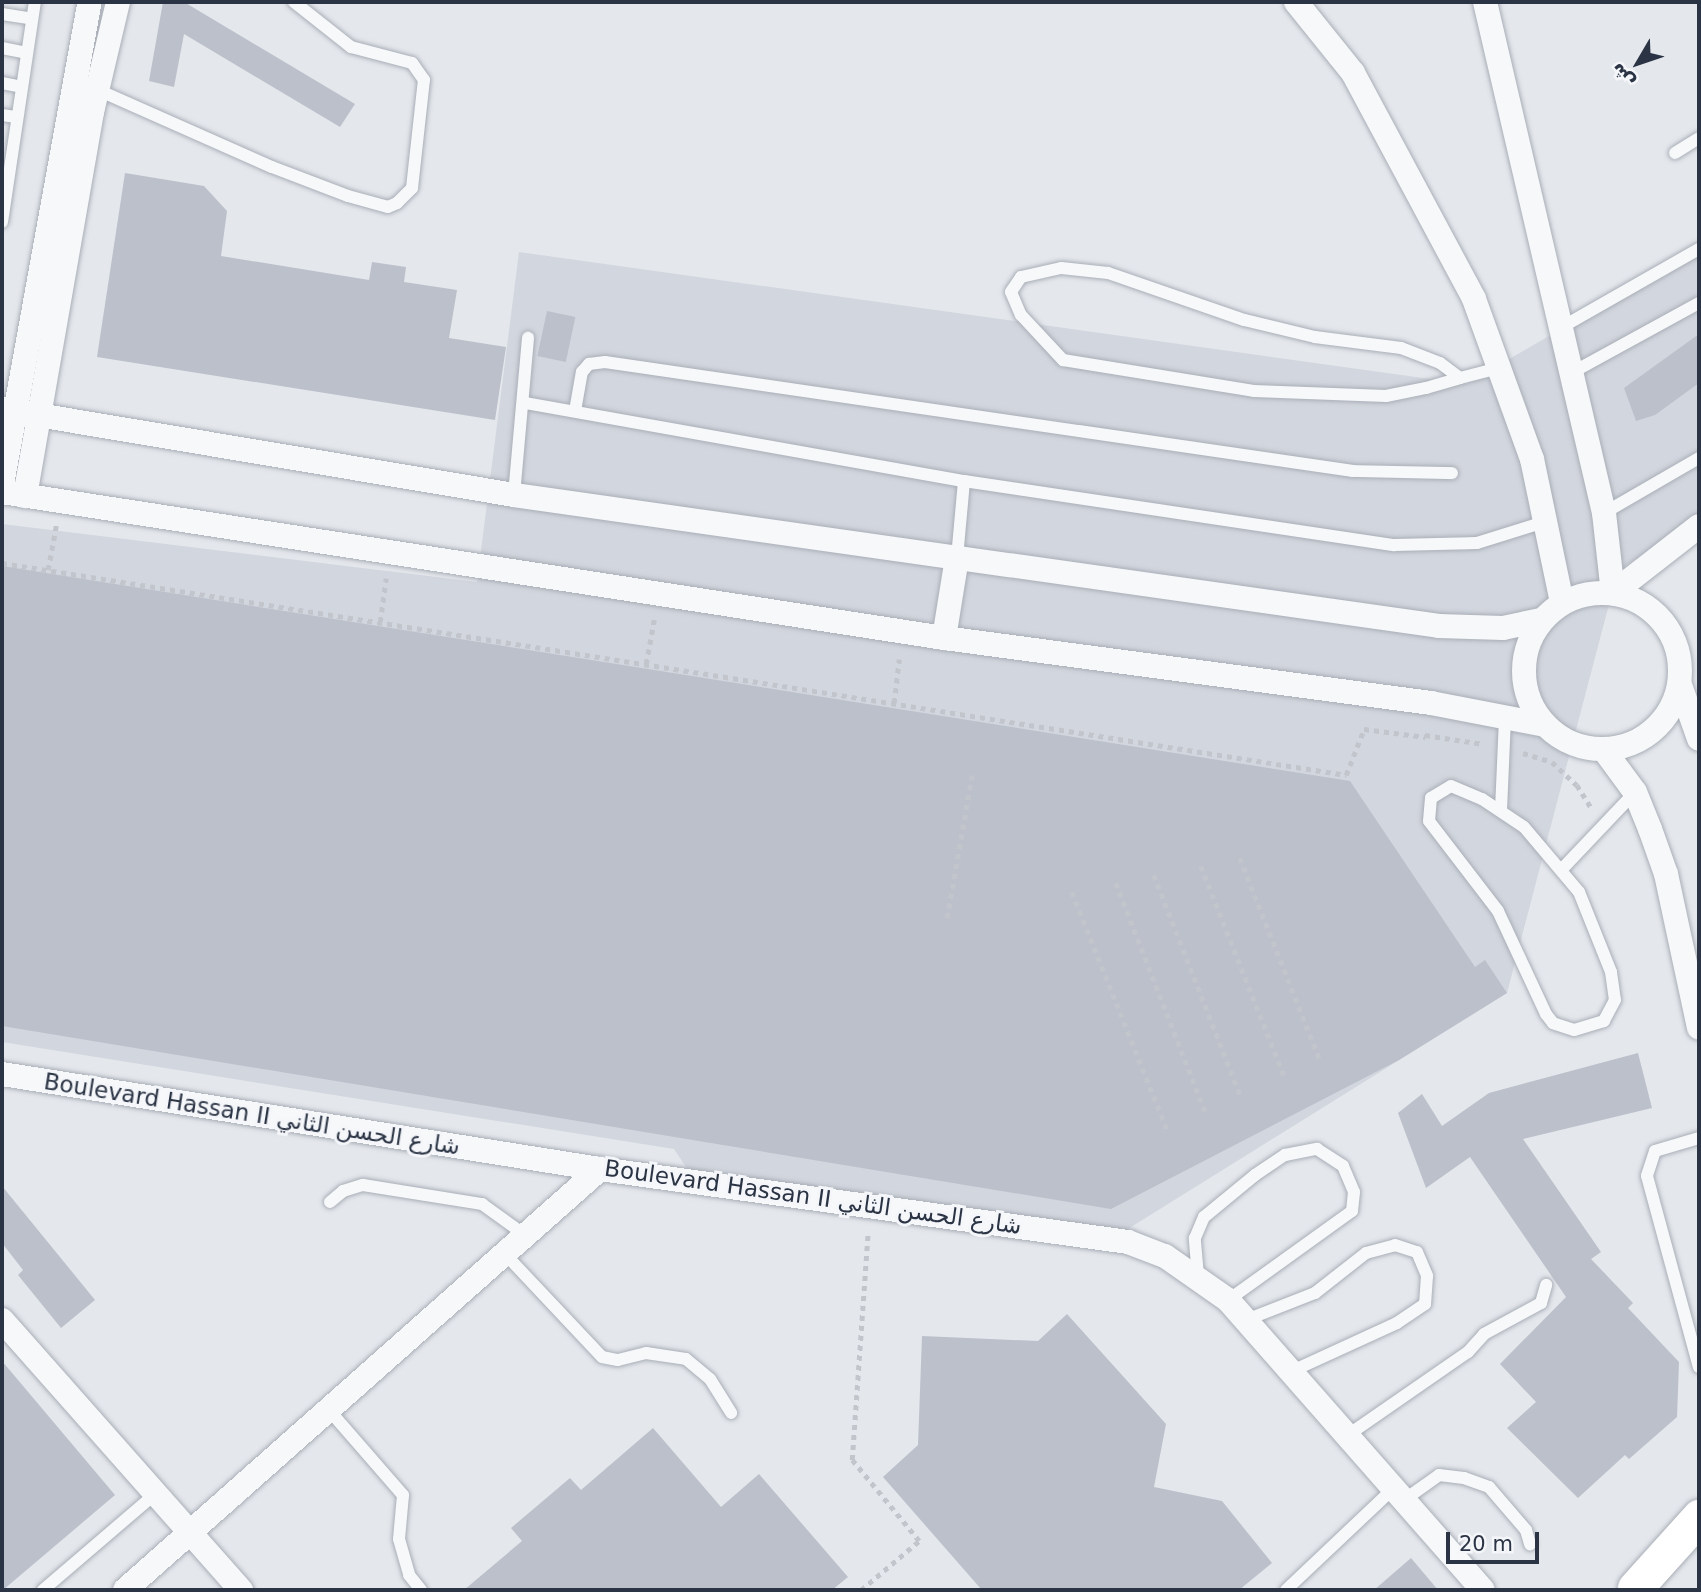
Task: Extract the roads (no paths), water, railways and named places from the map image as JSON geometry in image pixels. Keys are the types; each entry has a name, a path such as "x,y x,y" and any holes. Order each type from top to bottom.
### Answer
{"street":[{"path":"2,484 8,411 90,2"},
{"path":"118,2 95,101 38,416 13,494 944,638 1431,703 1545,725 1583,747 1604,750 1630,745 1653,731 1670,710 1679,685 1680,660 1672,636 1657,616 1637,600 1613,593 1586,594 1562,603 1542,620 1530,640 1525,685 1545,725"},
{"path":"1296,2 1353,73 1474,299 1532,459 1562,603"},
{"path":"1485,2 1604,513 1613,593"},
{"path":"8,411 514,495 1439,626 1503,628 1542,620"},
{"path":"1613,593 1699,526"},
{"path":"944,638 957,558"},
{"path":"1679,685 1699,739"},
{"path":"1604,750 1635,792 1665,873 1699,1028"},
{"name":"Boulevard Hassan II شارع الحسن الثاني","path":"2,1074 600,1169 1091,1234 1153,1252 1198,1276 1228,1300 1483,1590"},
{"path":"125,1590 600,1169"},
{"path":"2,1320 241,1590"},
{"path":"1634,1589 1699,1517"},
{"path":"1634,1589 1699,1546"}],"lane":[{"path":"2,222 7,150 17,117 35,2"},
{"path":"68,105 95,101 348,196 388,207 397,203 412,188 424,80 412,63 351,47 294,2"},
{"path":"2,14 32,19"},
{"path":"2,48 27,53"},
{"path":"2,83 22,87"},
{"path":"2,115 17,117"},
{"path":"1675,153 1699,138"},
{"path":"1562,327 1699,249"},
{"path":"1460,378 1440,363 1401,348 1315,337 1244,320 1108,273 1061,268 1021,277 1011,292 1021,315 1063,360 1254,391 1387,396 1460,378 1499,368"},
{"path":"1573,372 1699,303"},
{"path":"514,495 525,404 528,338"},
{"path":"575,411 582,372 589,364 605,362 1353,471 1452,473"},
{"path":"525,404 964,481 1394,545 1477,543 1547,521"},
{"path":"1604,513 1699,458"},
{"path":"957,558 964,481"},
{"path":"1501,810 1505,717"},
{"path":"1451,786 1501,810 1563,868 1592,917 1615,1000 1604,1021 1574,1030 1553,1023 1546,1014 1498,911 1429,821 1427,809 1439,789 1451,786"},
{"path":"1563,868 1635,792"},
{"path":"1699,1138 1655,1151 1647,1176 1699,1367"},
{"path":"1198,1276 1195,1238 1204,1217 1255,1175 1285,1154 1317,1149 1343,1166 1354,1192 1352,1211 1228,1300"},
{"path":"330,1202 343,1191 363,1185 482,1205 526,1236"},
{"path":"1247,1320 1315,1293 1366,1253 1395,1245 1417,1252 1427,1276 1425,1304 1397,1324 1292,1371"},
{"path":"505,1254 602,1357 618,1360 646,1353 687,1360 710,1379 731,1413"},
{"path":"1348,1435 1468,1352 1484,1334 1541,1303 1546,1285"},
{"path":"329,1410 403,1495 399,1539 409,1575 421,1590"},
{"path":"1286,1590 1399,1494 1439,1475 1464,1478 1489,1488 1526,1530 1531,1544"},
{"path":"43,1590 155,1494"}]}
